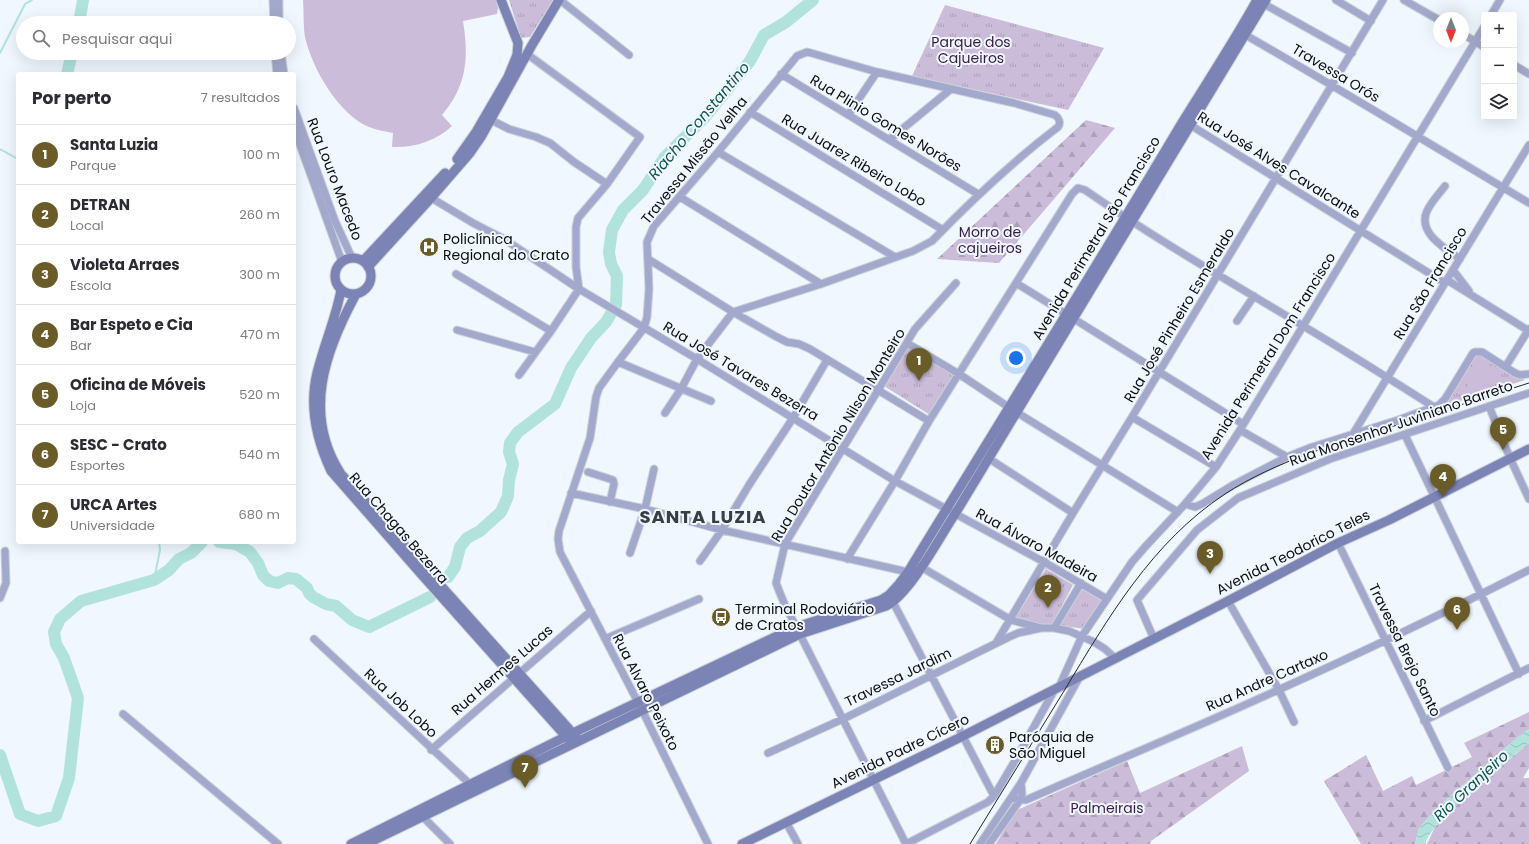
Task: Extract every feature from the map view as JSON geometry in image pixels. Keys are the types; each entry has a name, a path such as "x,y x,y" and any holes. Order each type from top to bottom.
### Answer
{"main road":[{"path":"366,264 428,196 470,153 491,120 497,100 517,55 518,43 502,0"},
{"path":"428,196 468,146 527,54 559,0"},
{"name":"Avenida Perimetral São Francisco","path":"371,843 471,785 573,738 798,630 893,602 1013,410 1262,1"},
{"path":"518,43 524,48 532,45"},
{"path":"352,258 366,264 371,272 369,284 366,288 356,294 341,290 335,276 336,271 342,262 352,258"},
{"name":"Rua Chagas Bezerra","path":"341,290 335,318 316,374 314,388 315,422 322,453 331,471 342,485 517,675"},
{"name":"Rua Chagas Bezerra","path":"356,294 346,312 328,354 320,392 321,419 326,444 330,455 341,474 573,738"},
{"name":"Avenida Perimetral São Francisco","path":"856,612 889,595 899,584 921,567 950,511 988,458 1013,410"},
{"name":"Avenida Teodorico Teles","path":"1070,681 1228,601 1338,543 1389,520 1529,449"},
{"name":"Avenida Padre Cícero","path":"742,844 963,736 1070,681"},
{"name":"Avenida Perimetral São Francisco","path":"350,844 420,814 573,738"}],"street":[{"path":"274,0 274,16"},
{"path":"279,0 279,16"},
{"path":"559,0 629,55"},
{"path":"1336,0 1371,21"},
{"name":"Rua José Pinheiro Esmeraldo","path":"996,643 1383,0"},
{"path":"1404,0 1433,17"},
{"path":"1493,12 1500,0"},
{"path":"1262,1 1352,53"},
{"name":"Avenida Perimetral Dom Francisco","path":"994,796 1057,688 1082,636 1136,557 1178,512 1216,467 1242,427 1360,230 1418,138 1481,32"},
{"name":"Travessa Orós","path":"1242,33 1333,85 1418,138 1529,203"},
{"path":"1469,38 1481,45"},
{"name":"Travessa Missão Velha","path":"560,552 558,539 559,531 590,438 596,397 599,388 644,328 647,317 649,289 647,242 654,226 718,152 797,56 806,52 812,52 877,72"},
{"path":"519,375 579,289 576,267 576,227 578,218 607,184 640,137 527,54"},
{"path":"276,60 277,72"},
{"path":"282,60 284,72"},
{"path":"1517,67 1529,74"},
{"path":"665,413 681,389 697,359 733,312 821,284 926,245 978,194 1033,146 1058,127 1059,122 1056,116 1014,103 877,72 848,115"},
{"name":"Rua Plinio Gomes Norões","path":"781,74 978,194"},
{"path":"889,140 951,89"},
{"name":"Rua Juarez Ribeiro Lobo","path":"750,112 943,230"},
{"name":"Rua Louro Macedo","path":"296,114 335,221 352,258"},
{"path":"491,120 509,129 550,143 574,162 607,184"},
{"name":"Rua José Alves Cavalcante","path":"1187,123 1360,230 1446,282 1471,294 1529,330"},
{"name":"Rua Louro Macedo","path":"296,134 342,262"},
{"name":"Rua São Francisco","path":"1353,434 1529,145"},
{"path":"718,152 895,257"},
{"path":"1445,186 1427,210 1425,217 1426,225 1430,235 1460,259"},
{"path":"847,559 896,481 959,374 1072,194 1078,188 1085,190 1129,220 1218,276 1302,325 1434,407"},
{"name":"Rua José Tavares Bezerra","path":"428,196 504,239 610,308 697,359 896,481 950,511"},
{"path":"680,197 821,284"},
{"path":"648,259 733,312 787,342 799,344 810,349 930,422"},
{"path":"1454,270 1471,294"},
{"path":"456,274 551,331"},
{"name":"Rua Doutor Antônio Nilson Monteiro","path":"906,844 784,603 776,583 785,544 877,390 915,329 956,283"},
{"path":"1016,284 1160,372 1287,457"},
{"path":"1237,321 1254,296"},
{"path":"457,330 535,352"},
{"path":"1506,366 1529,330"},
{"path":"907,343 959,374 1013,410 1178,512"},
{"path":"1185,504 1195,507 1202,504 1233,485 1287,457 1312,447 1439,405 1445,399 1475,352 1482,352 1520,375 1529,374"},
{"path":"700,561 722,530 749,485 793,418 827,360"},
{"path":"618,362 711,401"},
{"name":"Rua Monsenhor Juviniano Barreto","path":"1154,639 1137,600 1197,530 1238,498 1330,459 1529,393"},
{"path":"1489,406 1510,458 1529,499"},
{"path":"1132,418 1216,467"},
{"path":"1405,435 1519,674"},
{"path":"988,458 1073,513"},
{"path":"630,553 645,509 654,469"},
{"path":"588,472 613,480 614,484 610,502"},
{"path":"571,493 645,509 722,530 911,574"},
{"name":"Rua Álvaro Madeira","path":"950,511 1044,562 1107,599"},
{"name":"Travessa Brejo Santo","path":"1338,543 1448,768"},
{"path":"0,598 6,583 5,551"},
{"name":"Rua Alvaro Peixoto","path":"560,552 640,706 708,844"},
{"name":"Travessa Jardim","path":"921,567 1011,620 1041,628"},
{"name":"Rua Andre Cartaxo","path":"1011,798 1026,800 1279,690 1386,640 1529,570"},
{"path":"1054,628 1081,583"},
{"path":"605,639 699,599"},
{"path":"1228,601 1279,690 1294,722"},
{"path":"893,602 994,796 982,806 906,844"},
{"name":"Rua Hermes Lucas","path":"431,750 591,611"},
{"name":"Travessa Jardim","path":"768,753 843,719 1018,633 1041,628 1054,628 1082,636 1105,649 1116,658"},
{"name":"Rua Job Lobo","path":"314,639 431,750 471,785"},
{"path":"1424,721 1529,668"},
{"path":"980,844 1021,783 1080,676"},
{"path":"123,714 278,844"},
{"path":"989,844 1020,800 1022,794 1021,783"},
{"path":"420,814 450,844"},
{"path":"786,822 798,844"}],"green space":[{"path":"303,0 496,0 498,8 497,14 463,21 466,47 464,71 457,93 442,115 452,126 432,140 416,145 392,147 393,133 369,127 358,121 337,101 320,76 308,49 305,37"},
{"path":"509,0 553,0 530,37 521,38"},
{"name":"Parque dos Cajueiros","path":"945,5 1104,48 1068,110 912,76"},
{"name":"Morro de cajueiros","path":"1086,120 1115,128 999,263 937,259"},
{"path":"908,347 954,376 930,415 884,386"},
{"path":"1482,353 1525,380 1442,407 1474,354"},
{"path":"1494,365 1500,383 1470,393 1464,375"},
{"path":"1046,569 1073,585 1051,626 1035,624 1015,618"},
{"path":"1082,588 1102,599 1084,629 1058,625"},
{"path":"1529,712 1529,729 1519,736 1437,808 1419,828 1415,844 1361,844 1324,781 1366,755 1383,791 1412,776 1416,785 1472,757 1464,743"},
{"path":"1529,743 1529,768 1523,778 1529,778 1529,844 1427,844 1435,827 1465,797"},
{"name":"Palmeirais","path":"1242,746 1249,771 1151,841 1150,844 996,844 1015,811 1127,761 1140,793"}],"water":[{"name":"Rio Granjeiro","path":"1529,729 1529,743 1454,808 1429,835 1426,844 1415,844 1419,828 1437,808 1519,736"}],"waterway":[{"path":"19,16 25,4 32,0"},
{"path":"80,16 83,0"},
{"name":"Riacho Constantino","path":"448,577 455,567 460,547 467,538 480,531 501,512 508,496 509,480 513,464 509,452 510,443 518,432 555,404 571,368 591,338 606,322 616,305 617,276 611,264 609,252 612,230 623,210 643,190 664,158 705,117 722,96 750,61 764,35 786,22 813,0"},
{"path":"0,53 16,22"},
{"path":"67,72 70,60"},
{"path":"0,149 16,158"},
{"path":"154,580 160,550 159,544"},
{"path":"0,755 20,814 38,821 56,816 69,778 78,698 64,658 56,644 54,632 60,619 81,601 154,580 169,570 179,559 191,553 200,544"},
{"name":"Riacho Constantino","path":"236,544 250,552 258,563 263,575 269,581 278,583 288,578 296,579 307,588 313,597 326,604 336,606 352,620 369,627 430,597"}],"tram line":[{"path":"970,844 1115,609 1154,558 1175,535 1199,513 1225,494 1245,482 1307,454 1529,383"}],"place":[{"name":"Policlínica Regional do Crato","path":"429,247"},
{"name":"Santa Luzia","path":"919,381"},
{"name":"Oficina de Móveis","path":"1503,450"},
{"name":"Bar Espeto e Cia","path":"1443,497"},
{"name":"Violeta Arraes","path":"1210,574"},
{"name":"DETRAN","path":"1048,608"},
{"name":"Terminal Rodoviário de Cratos","path":"721,617"},
{"name":"SESC - Crato","path":"1457,630"},
{"name":"Paróquia de São Miguel","path":"995,745"},
{"name":"URCA Artes","path":"525,788"}],"district":[{"name":"SANTA LUZIA","path":"703,517"}]}
